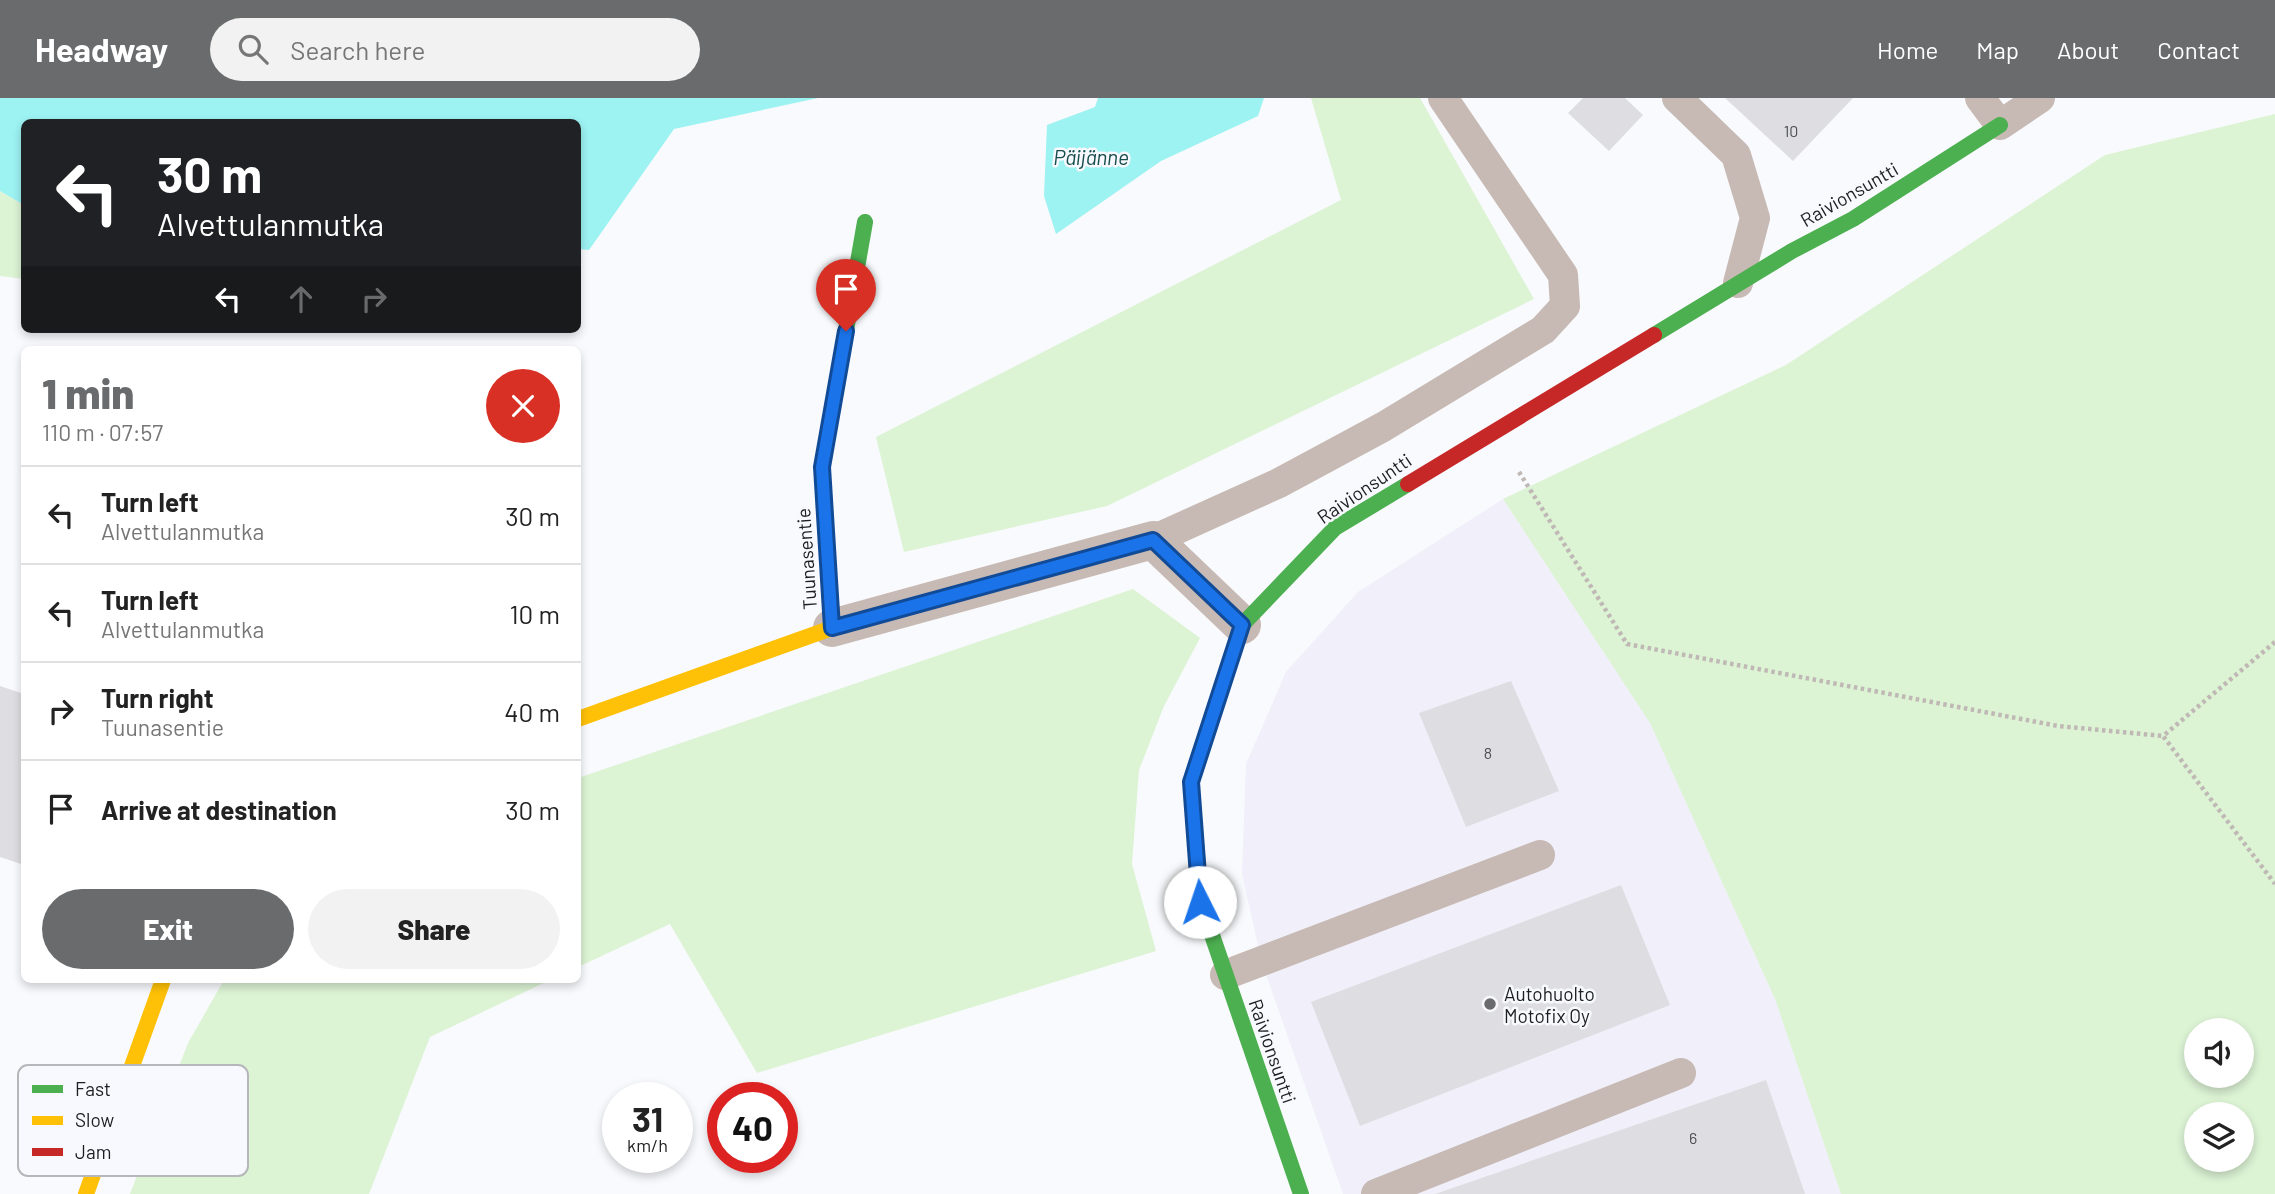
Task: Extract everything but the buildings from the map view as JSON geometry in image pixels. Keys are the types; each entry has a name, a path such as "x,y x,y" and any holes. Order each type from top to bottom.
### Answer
{"street":[{"name":"Raivionsuntti","path":"1301,1194 1200,902 1191,782 1242,625 1335,528 1490,431 1853,219 2000,125"},
{"name":"Tuunasentie","path":"581,718 832,628 822,467 865,222"},
{"path":"832,628 1153,540 1242,625"},
{"path":"132,1065 162,983"},
{"path":"86,1194 92,1176"}],"lane":[{"path":"1153,540 1279,482 1383,427 1543,330 1565,306 1563,275 1443,98"},
{"path":"1677,98 1736,155 1755,218 1738,284"},
{"path":"1980,98 2000,125 2040,98"},
{"path":"1225,975 1540,855"},
{"path":"1376,1194 1681,1073"}],"path":[{"path":"1490,431 1542,506 1627,644 2057,726 2162,736 2275,642"},
{"path":"2162,736 2275,884"}],"shaded area":[{"path":"1503,499 1650,723 1775,999 1841,1194 1343,1194 1262,963 1242,874 1246,764 1286,672 1358,592"}],"green space":[{"path":"1311,98 1420,98 1534,299 1107,506 904,552 876,437 1341,200"},
{"path":"2275,114 2275,1194 1841,1194 1775,999 1650,723 1503,499 1786,365 2105,155"},
{"path":"0,191 21,203 21,279 0,276"},
{"path":"1133,589 1200,638 1164,706 1139,770 1132,864 1156,951 757,1073 670,924 581,966 581,777"},
{"path":"222,983 544,983 430,1037 369,1194 130,1194 137,1176 248,1176 248,1065 180,1065 188,1043"}],"water":[{"path":"0,98 818,98 674,129 589,250 581,249 581,119 21,119 21,203 0,191"},
{"name":"Päijänne","path":"1098,98 1264,98 1258,116 1161,161 1056,234 1044,196 1047,125 1095,107"}],"traffic: fast":[{"path":"1654,335 1792,251 1853,219 2000,125"},
{"path":"825,509 822,467 865,222"},
{"path":"1301,1194 1201,903 1191,782 1242,625 1335,528 1408,484"}],"traffic: slow":[{"path":"581,718 832,628 825,509"},
{"path":"132,1065 162,983"},
{"path":"86,1194 92,1176"}],"traffic: jam":[{"path":"1408,484 1654,335"}],"place":[{"name":"Autohuolto Motofix Oy","path":"1490,1004"}],"route":[{"path":"846,331 822,467 832,628 1153,540 1242,625 1191,782 1200,902"}]}
